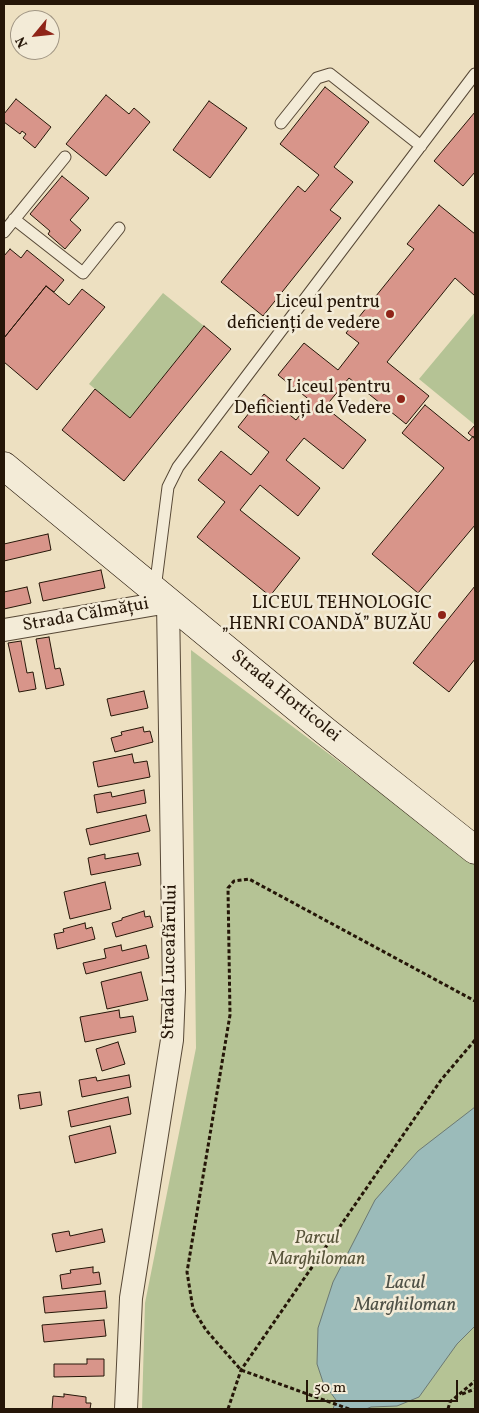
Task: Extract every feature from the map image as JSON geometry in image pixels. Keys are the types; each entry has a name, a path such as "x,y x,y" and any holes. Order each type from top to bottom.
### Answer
{"main road":[{"name":"Strada Horticolei","path":"4,466 324,730 475,850"}],"street":[{"name":"Strada Călmățui","path":"4,630 161,596"},
{"name":"Strada Luceafărului","path":"126,1409 131,1298 172,1040 174,990 161,596"}],"lane":[{"path":"281,123 317,78 330,74 421,146"},
{"path":"161,596 168,487 178,467 475,74"},
{"path":"4,232 66,157"},
{"path":"14,219 83,273 119,228"}],"path":[{"path":"350,1409 241,1370 206,1330 193,1309 187,1272 230,1015 228,888 234,881 249,879 475,1001"},
{"path":"228,1409 241,1370 441,1080 475,1040"},
{"path":"448,1409 450,1402 475,1382"},
{"path":"460,1394 475,1389"}],"green space":[{"path":"163,293 204,326 130,418 89,384"},
{"path":"475,312 475,425 419,379"},
{"name":"Parcul Marghiloman","path":"191,650 475,864 475,1409 142,1409 145,1303 196,1048"}],"water":[{"name":"Lacul Marghiloman","path":"475,1107 475,1326 457,1344 419,1397 397,1406 371,1407 366,1409 333,1409 336,1400 323,1382 317,1364 318,1328 333,1282 375,1200 418,1151"}],"building":[{"path":"325,87 369,122 334,167 353,182 330,210 341,218 263,316 221,282 298,186 305,192 319,175 280,144"},
{"path":"106,95 129,114 134,108 150,122 106,176 66,144"},
{"path":"16,99 51,127 35,148 23,138 26,134 22,131 20,134 4,122 4,114"},
{"path":"209,101 247,128 210,178 173,150"},
{"path":"475,112 475,172 463,186 434,161"},
{"path":"62,176 89,198 70,220 81,230 65,249 48,234 50,231 30,214"},
{"name":"Liceul pentru Deficienți de Vedere","path":"439,205 475,234 475,296 455,278 387,362 429,396 406,424 349,378 325,407 366,440 343,469 304,438 286,460 320,488 298,516 260,485 240,510 300,558 270,596 197,537 225,502 198,480 221,451 251,475 269,452 238,427 264,394 296,420 311,401 278,375 304,343 338,370 359,343 346,333 414,249 407,244"},
{"path":"10,249 21,258 27,250 64,280 54,292 46,286 4,338 4,256"},
{"path":"46,286 69,305 82,289 105,307 37,390 4,362 4,338"},
{"path":"204,326 231,349 124,481 62,430 95,389 130,418"},
{"path":"425,405 469,441 473,436 475,439 475,525 418,593 372,554 444,468 402,433"},
{"path":"475,425 475,439 468,433"},
{"path":"48,534 51,550 4,561 4,544"},
{"path":"101,570 105,588 43,601 39,583"},
{"path":"475,586 475,659 449,692 413,663"},
{"path":"27,587 31,603 4,609 4,592"},
{"path":"49,637 55,669 60,668 64,685 46,689 36,639"},
{"path":"21,641 27,673 33,672 36,689 19,692 8,643"},
{"path":"144,691 148,708 111,716 107,699"},
{"path":"143,727 144,732 150,731 153,742 115,752 111,738 122,735 121,732"},
{"path":"132,754 134,763 147,761 150,777 98,787 93,762"},
{"path":"144,790 146,803 97,813 94,795 111,792 112,797"},
{"path":"146,815 150,831 90,845 86,829"},
{"path":"138,853 141,865 91,875 88,858 105,854 105,859"},
{"path":"105,882 111,909 70,919 64,892"},
{"path":"144,911 145,917 150,916 153,927 116,937 112,923"},
{"path":"85,923 86,929 92,927 95,939 57,949 54,934 64,932 63,929"},
{"path":"121,945 122,951 146,945 149,958 86,974 83,963 106,958 104,949"},
{"path":"141,972 148,1000 107,1009 101,982"},
{"path":"119,1010 120,1018 133,1016 136,1032 85,1042 80,1017"},
{"path":"118,1042 125,1064 102,1071 96,1049"},
{"path":"129,1075 131,1087 82,1097 79,1080 96,1077 97,1081"},
{"path":"40,1092 42,1105 20,1109 18,1095"},
{"path":"128,1097 131,1114 71,1127 68,1111"},
{"path":"110,1126 116,1153 75,1163 69,1136"},
{"path":"102,1229 105,1242 56,1252 52,1234 69,1231 70,1236"},
{"path":"93,1267 93,1273 99,1272 101,1284 62,1289 60,1275 71,1273 70,1270"},
{"path":"105,1291 107,1308 45,1313 43,1297"},
{"path":"104,1320 106,1336 44,1342 42,1325"},
{"path":"87,1359 104,1359 104,1376 54,1377 54,1364 87,1364"},
{"path":"64,1394 86,1397 86,1403 91,1403 90,1409 52,1409 53,1396 64,1397"}],"place":[{"name":"Liceul pentru deficienți de vedere","path":"390,314"},
{"name":"Liceul pentru Deficienți de Vedere","path":"401,399"},
{"name":"LICEUL TEHNOLOGIC „HENRI COANDĂ” BUZĂU","path":"442,615"}]}
